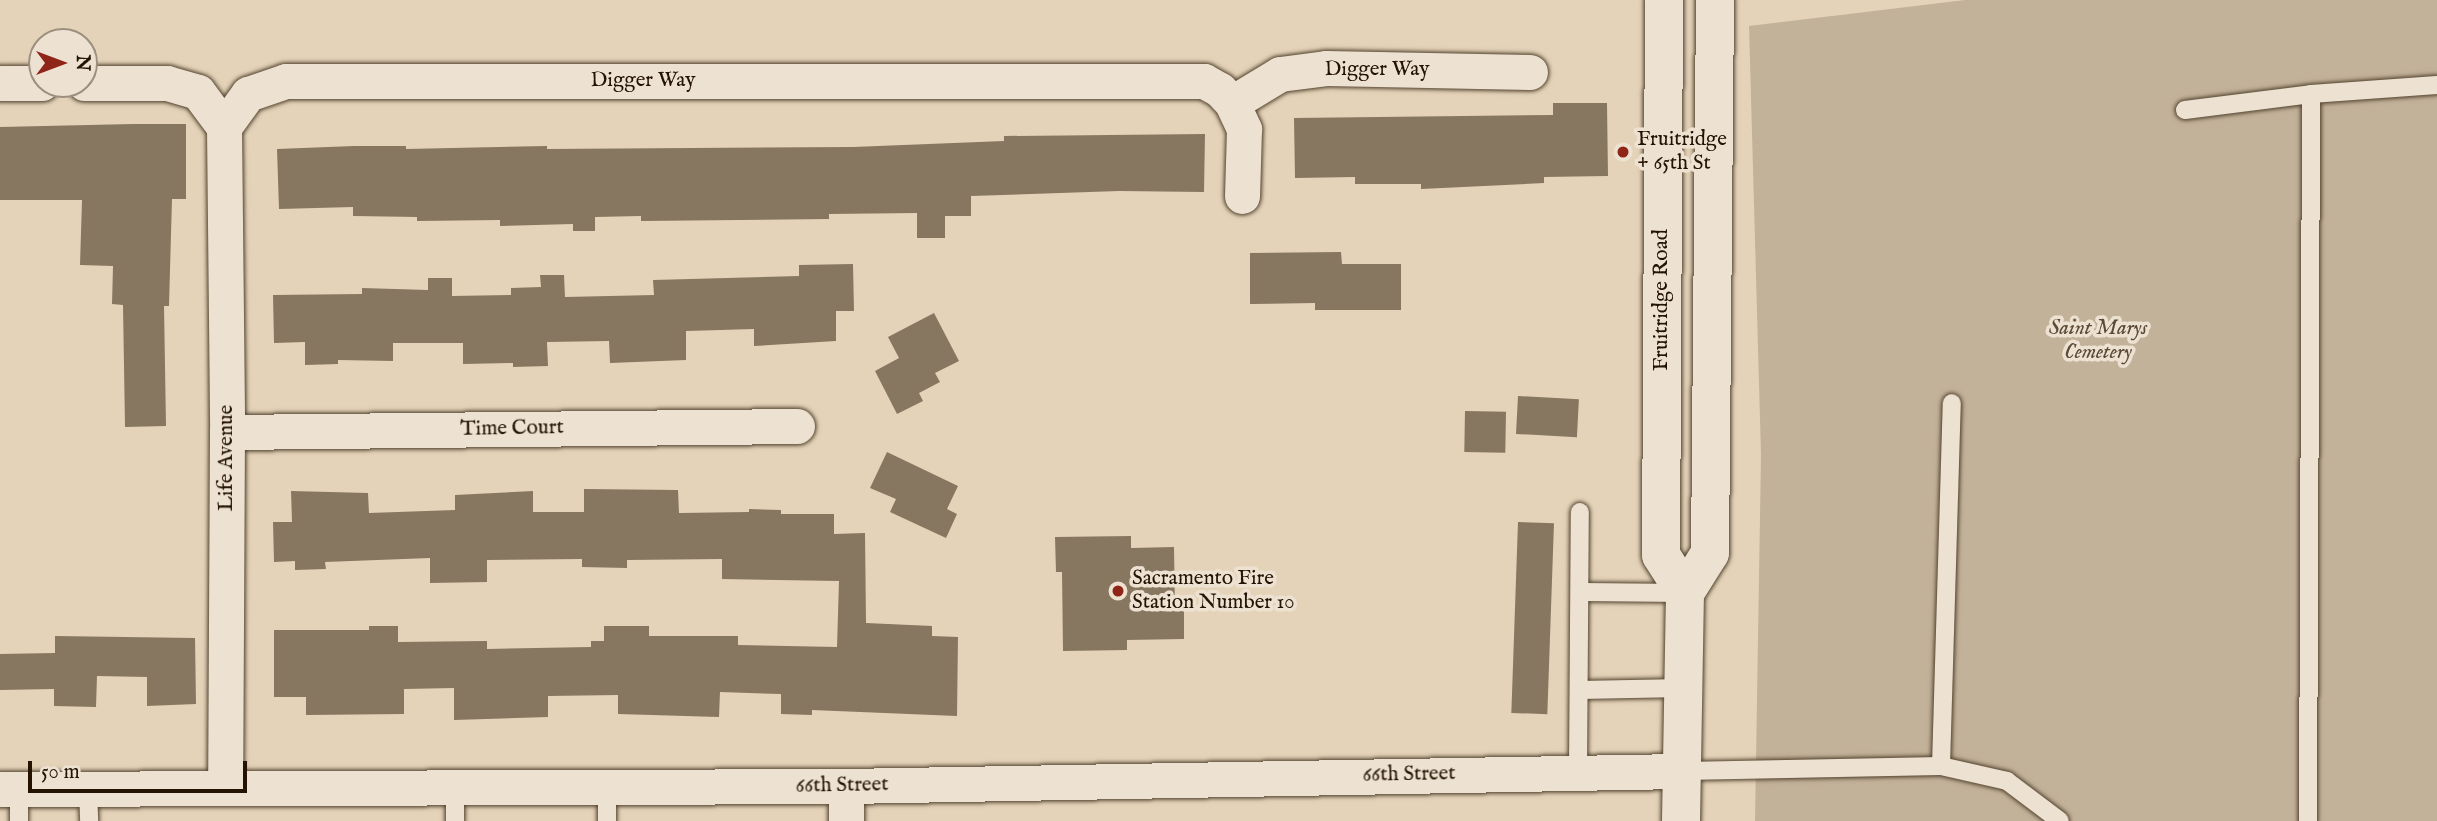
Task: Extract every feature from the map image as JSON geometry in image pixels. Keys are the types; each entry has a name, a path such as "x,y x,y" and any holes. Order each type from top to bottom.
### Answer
{"main road":[{"name":"Fruitridge Road","path":"1664,0 1661,555 1685,593"},
{"path":"1681,821 1684,771 1685,593 1710,553 1715,0"}],"street":[{"name":"Digger Way","path":"224,127 248,94 286,81 1205,81 1220,90 1232,103 1280,74 1326,68 1530,72"},
{"path":"0,83 28,83"},
{"path":"98,83 167,83 198,92 224,127"},
{"path":"1232,103 1244,128 1242,196"},
{"name":"Life Avenue","path":"224,127 227,432 225,788"},
{"name":"Time Court","path":"227,432 797,426"},
{"name":"66th Street","path":"12,799 89,805 225,788 455,804 607,804 846,786 1684,771"},
{"path":"846,786 846,821"}],"lane":[{"path":"2185,110 2311,94 2437,85"},
{"path":"2308,821 2311,94"},
{"path":"1941,766 1952,403"},
{"path":"1578,771 1580,512"},
{"path":"1581,592 1685,593"},
{"path":"1579,690 1684,688"},
{"path":"1684,771 1941,766 2007,781 2060,821"}],"green space":[{"name":"Saint Marys Cemetery","path":"1965,0 2437,0 2437,821 1755,821 1761,455 1749,26"}],"building":[{"path":"1553,103 1607,103 1608,176 1544,177 1544,183 1421,189 1421,184 1355,184 1355,177 1295,178 1294,118 1553,115"},
{"path":"186,124 186,199 172,199 169,306 164,306 166,426 125,427 123,305 112,304 113,266 80,265 82,200 0,200 0,127"},
{"path":"1205,134 1204,192 1119,191 971,196 971,216 945,216 945,238 917,238 917,213 829,214 829,219 641,221 641,216 595,217 595,231 573,231 573,224 500,226 500,220 417,221 417,217 353,216 353,207 279,209 277,149 354,146 406,146 406,149 547,146 547,149 853,147 1004,141 1004,136"},
{"path":"1341,252 1342,264 1401,264 1401,310 1315,310 1315,303 1250,304 1250,253"},
{"path":"853,264 854,311 836,311 836,341 754,346 754,329 686,331 686,360 610,363 609,341 547,342 548,366 513,367 513,363 463,364 463,343 393,343 393,361 338,360 338,364 305,365 305,342 274,343 273,295 362,294 362,288 428,290 428,278 452,278 452,296 511,295 511,288 541,287 540,275 564,275 565,297 654,295 653,280 799,276 799,265"},
{"path":"934,313 959,361 935,373 940,382 919,393 923,401 897,414 875,371 899,358 888,337"},
{"path":"1518,396 1579,399 1577,437 1516,434"},
{"path":"1465,411 1506,412 1505,453 1464,452"},
{"path":"887,452 958,486 947,509 957,514 946,538 890,512 896,499 870,488"},
{"path":"584,489 678,490 679,513 749,512 749,509 781,510 781,514 834,514 834,534 865,533 866,623 932,626 932,636 958,637 957,716 812,710 812,715 781,714 781,694 720,692 719,717 618,714 618,695 548,696 548,717 454,720 454,688 404,689 404,714 306,715 306,697 274,697 274,630 369,630 369,626 398,626 398,642 487,641 487,649 591,647 591,641 604,641 604,626 649,626 649,636 738,636 738,645 837,647 839,581 722,579 722,559 627,560 627,568 582,567 582,559 487,560 487,582 430,583 430,558 325,562 326,569 295,570 295,561 274,562 273,522 292,522 291,491 368,493 369,513 455,510 455,495 533,491 533,512 584,512"},
{"path":"1518,522 1554,523 1547,714 1511,713"},
{"name":"Sacramento Fire Station Number 10","path":"1131,536 1131,548 1174,547 1175,611 1184,611 1184,639 1127,640 1127,650 1063,651 1062,572 1056,572 1055,537"},
{"path":"55,636 195,638 196,704 147,706 147,677 97,676 96,707 54,706 54,689 0,690 0,654 55,653"}],"place":[{"name":"Fruitridge + 65th St","path":"1623,152"},
{"name":"Sacramento Fire Station Number 10","path":"1118,591"}]}
